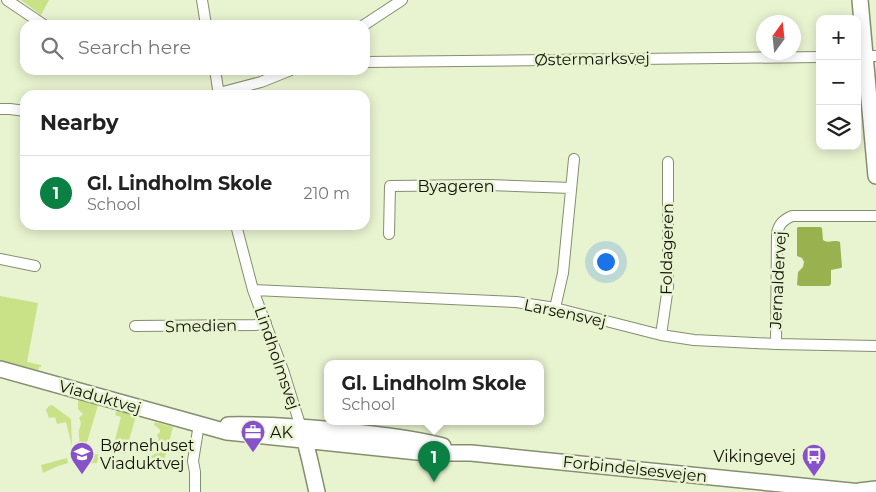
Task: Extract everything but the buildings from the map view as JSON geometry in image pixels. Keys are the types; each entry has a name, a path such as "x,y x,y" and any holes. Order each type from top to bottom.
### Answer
{"street":[{"path":"7,0 37,20"},
{"path":"202,0 205,20"},
{"path":"370,21 402,0"},
{"path":"860,0 876,176"},
{"name":"Østermarksvej","path":"370,62 816,56"},
{"path":"216,75 218,90"},
{"path":"233,90 278,75"},
{"path":"0,109 20,111"},
{"path":"555,308 563,273 574,159"},
{"name":"Foldageren","path":"661,335 668,287 668,162"},
{"name":"Byageren","path":"389,234 390,186 488,184 571,188"},
{"name":"Jernaldervej","path":"776,344 777,233 784,220 792,216 876,216"},
{"name":"Lindholmsvej","path":"237,230 253,290 283,370 310,459 316,492"},
{"path":"0,259 35,266"},
{"name":"Larsensvej","path":"253,290 516,302 555,308 661,335 694,340 876,346"},
{"name":"Smedien","path":"136,326 255,325 266,323"},
{"name":"Viaduktvej","path":"0,369 199,424 258,424 302,434"},
{"path":"195,492 193,461 199,424"},
{"name":"Forbindelsesvejen","path":"302,434 387,436 428,442 472,453 860,492 876,489"}],"shaded area":[{"path":"21,0 49,0 41,15"},
{"path":"798,227 820,227 822,228 823,240 827,242 840,242 842,267 831,270 831,284 829,286 797,285 798,272 803,267 804,262 802,258 797,256"},
{"path":"0,296 38,303 27,362 41,365 38,370 0,360"},
{"path":"78,399 98,405 85,449 78,447 81,424 79,418 83,414 78,409"},
{"path":"52,405 71,419 72,446 66,422 57,424 55,417 49,418 46,410"},
{"path":"117,410 136,416 125,454 121,453 121,450 113,448 121,417 115,415"},
{"path":"155,422 173,427 163,465 161,466 158,465 156,459 149,458 158,449 155,443 159,439 157,435 160,430 154,425"},
{"path":"75,449 99,455 97,463 84,464 85,467 78,466 80,459"},
{"path":"67,458 68,463 43,473 41,465"}],"place":[{"name":"AK","path":"253,453"},
{"name":"Børnehuset Viaduktvej","path":"82,475"},
{"name":"Vikingevej","path":"814,477"},
{"name":"Gl. Lindholm Skole","path":"434,482"}]}
